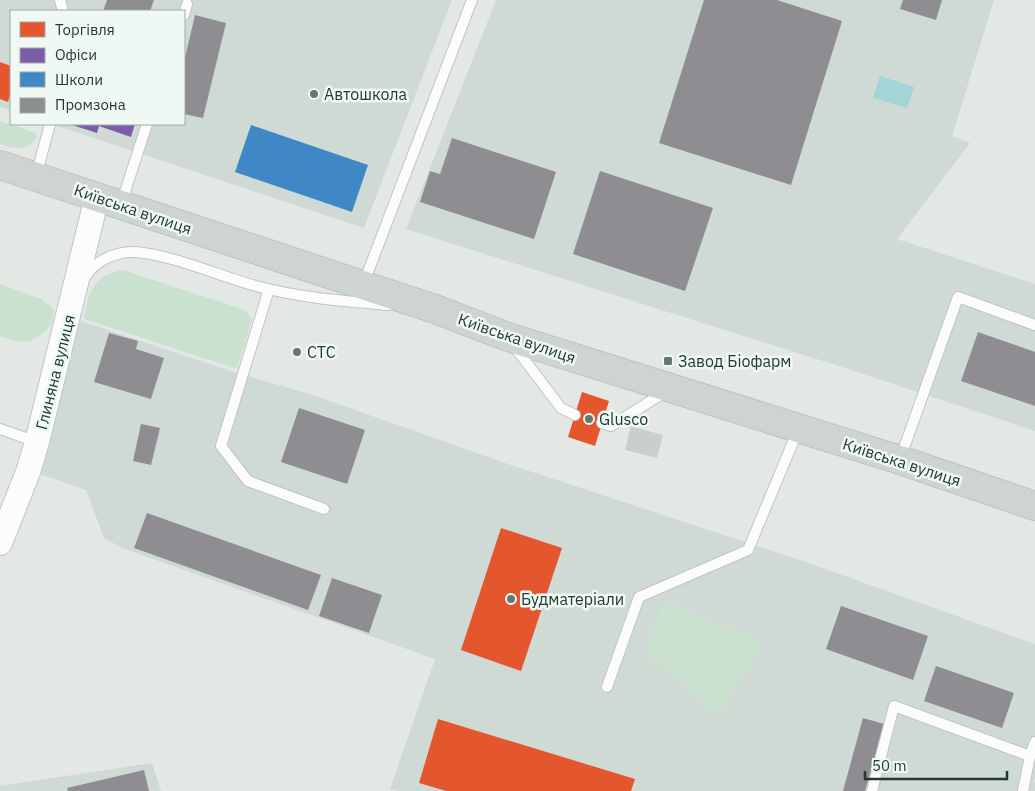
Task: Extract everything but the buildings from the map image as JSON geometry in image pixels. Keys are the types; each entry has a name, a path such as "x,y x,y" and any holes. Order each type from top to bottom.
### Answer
{"main road":[{"name":"Київська вулиця","path":"0,165 435,309 508,337 900,460 1035,506"}],"street":[{"name":"Глиняна вулиця","path":"0,543 28,472 37,442 73,296 109,201"}],"lane":[{"path":"362,286 472,0"},
{"path":"185,11 187,4"},
{"path":"36,176 50,125"},
{"path":"109,201 147,125"},
{"path":"73,296 92,267 114,255 133,252 162,257 269,289 319,299 435,309"},
{"path":"269,289 221,446 248,481 324,509"},
{"path":"900,460 958,298 1035,325"},
{"path":"508,337 561,408 575,414"},
{"path":"602,423 611,426 671,388"},
{"path":"0,429 37,442"},
{"path":"608,687 639,598 748,550 799,429"},
{"path":"872,791 894,706 1030,756"},
{"path":"1024,791 1030,756 1035,742"}],"shaded area":[{"name":"Автошкола","path":"0,0 452,0 364,228 54,125 185,125 185,10 10,10 10,111 0,107"},
{"path":"496,0 994,0 952,136 970,143 897,239 1035,284 1035,431 848,369 406,229"},
{"path":"78,320 237,373 310,394 505,463 806,562 1035,644 1035,777 1033,782 1035,783 1035,791 398,791 390,789 435,659 122,548 104,538 86,490 37,473"},
{"path":"152,763 161,791 0,791 0,786"}],"green space":[{"path":"0,121 36,133 37,137 29,145 20,148 0,144"},
{"path":"123,270 247,312 252,319 237,369 84,319 90,293 94,286 105,276"},
{"path":"0,284 41,299 53,308 53,321 46,331 29,342 15,341 0,336"},
{"path":"664,601 761,642 720,716 645,652"}],"water":[{"path":"880,76 914,87 907,108 873,98"}],"place":[{"name":"Автошкола","path":"314,94"},
{"name":"СТС","path":"297,352"},
{"name":"Завод Біофарм","path":"668,361"},
{"name":"Glusco","path":"589,419"},
{"name":"Будматеріали","path":"511,599"}]}
